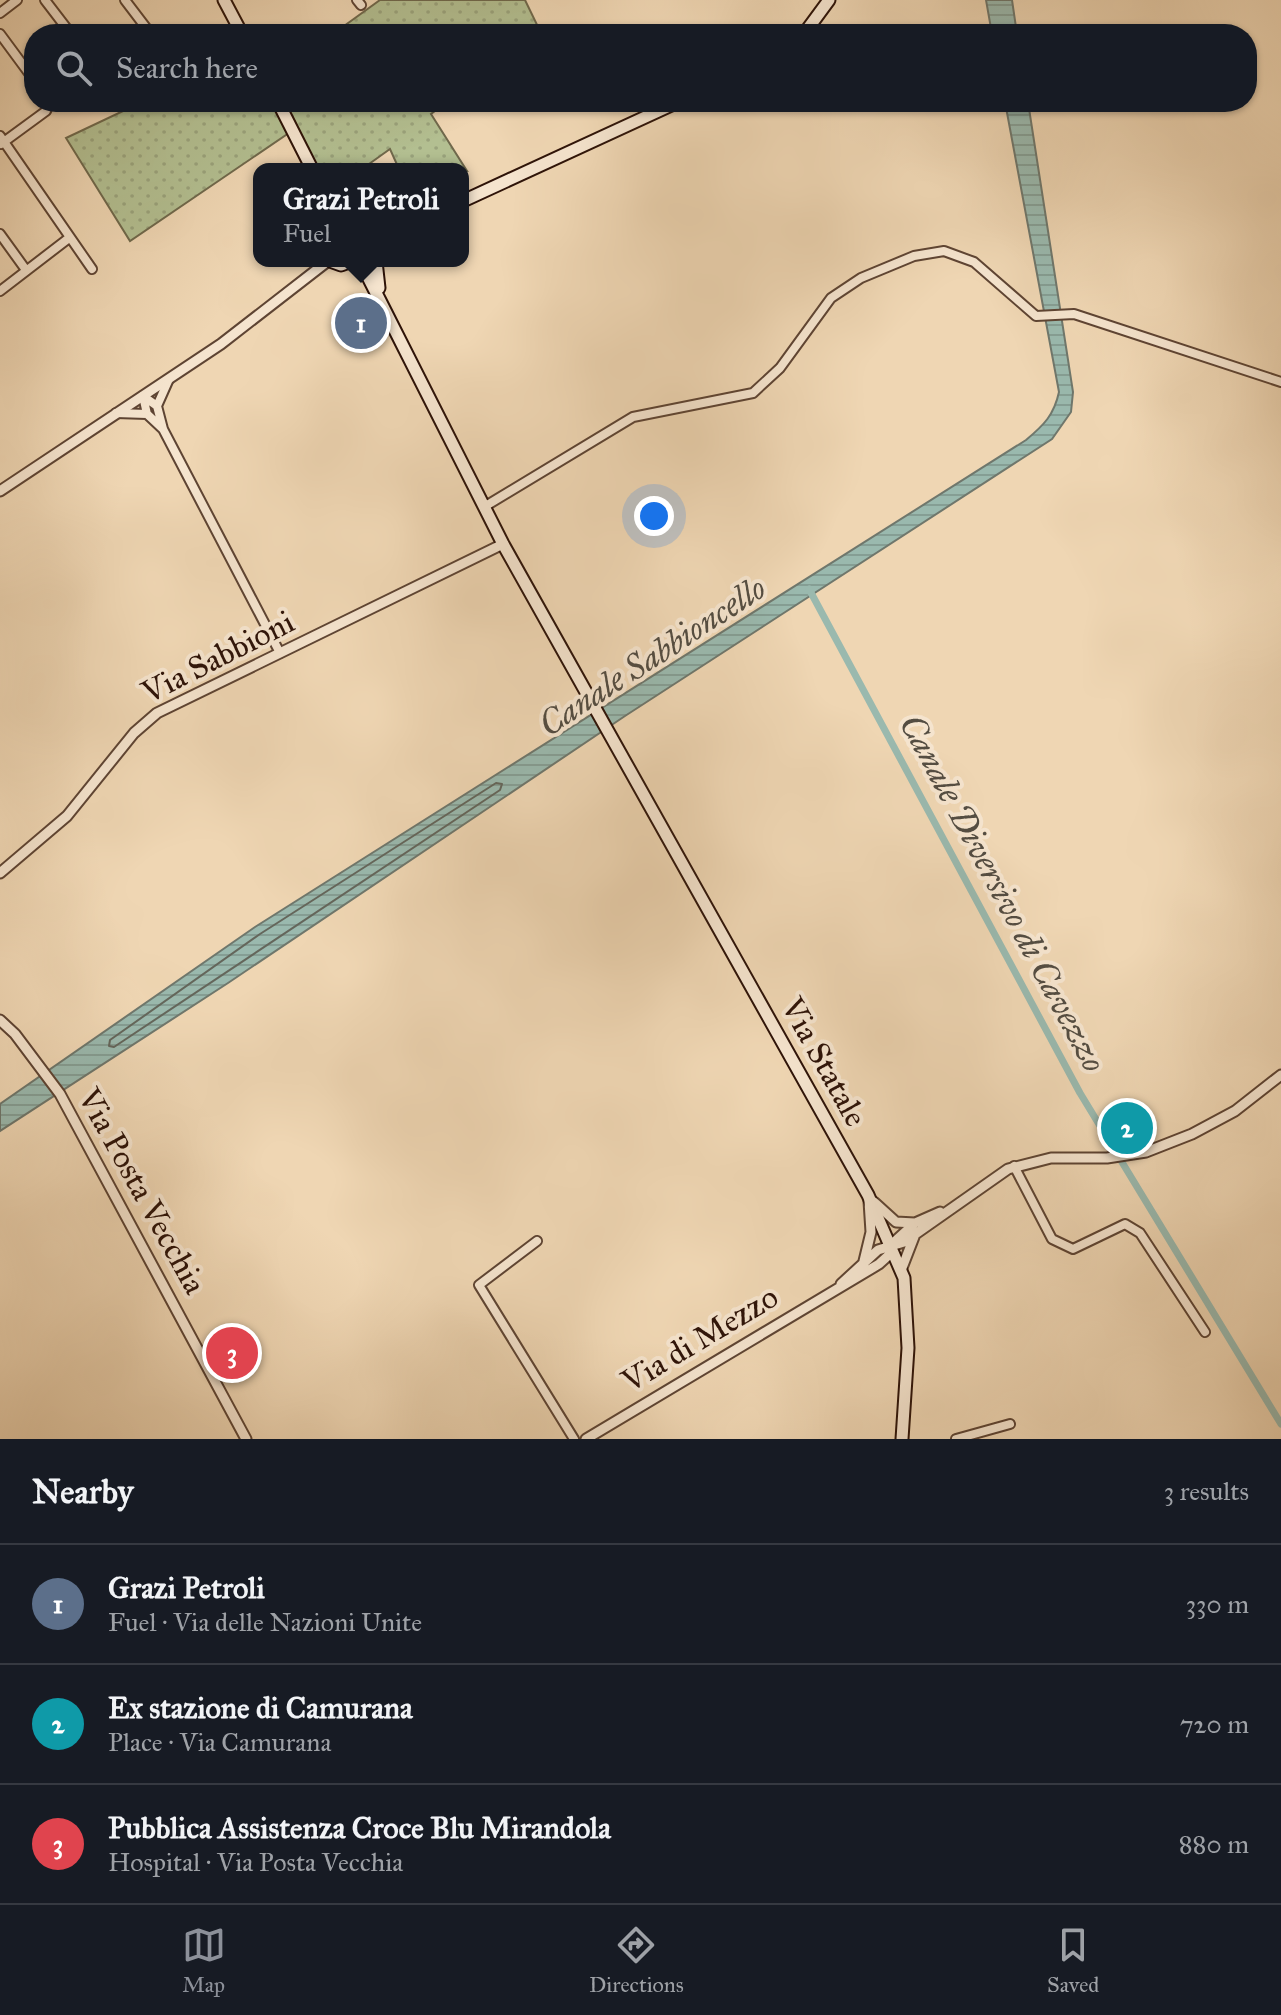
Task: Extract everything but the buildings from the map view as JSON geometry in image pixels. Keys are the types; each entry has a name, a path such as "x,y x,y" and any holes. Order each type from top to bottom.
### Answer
{"main road":[{"path":"224,0 237,24"},
{"path":"811,24 829,0"},
{"path":"283,112 309,163"},
{"path":"469,198 656,112"},
{"path":"360,267 385,312"},
{"path":"376,267 385,312"},
{"name":"Via Statale","path":"385,312 503,544 868,1195 902,1268 908,1348 902,1439"}],"street":[{"path":"0,13 17,0"},
{"path":"45,0 63,24"},
{"path":"125,0 143,24"},
{"path":"0,34 24,66"},
{"path":"39,112 1,141 92,269"},
{"path":"0,234 26,270"},
{"path":"0,291 69,238"},
{"path":"484,507 633,417 753,393 780,368 817,312 831,298 861,278 914,256 944,251 974,262 1030,312 1044,318 1066,313 1281,382"},
{"path":"0,491 221,344 321,267"},
{"path":"169,379 157,406 163,429 280,653"},
{"path":"143,396 157,406"},
{"path":"143,396 147,414 163,429"},
{"path":"116,413 147,414"},
{"name":"Via Sabbioni","path":"0,873 67,816 150,719 503,544"},
{"name":"Via Posta Vecchia","path":"0,1020 44,1070 60,1094 246,1439"},
{"path":"841,1284 864,1261 1014,1166 1051,1158 1107,1158 1135,1154 1192,1134 1235,1111 1281,1075"},
{"path":"1014,1166 1052,1239 1073,1249 1125,1224 1140,1233 1205,1332"},
{"path":"868,1195 896,1222 916,1228"},
{"path":"864,1261 871,1232 868,1195"},
{"path":"841,1284 885,1260 893,1260 902,1268 916,1228"},
{"path":"537,1241 479,1285 574,1439"},
{"path":"885,1260 891,1245"},
{"name":"Via di Mezzo","path":"586,1439 841,1284"},
{"path":"956,1439 988,1434 1010,1424"}],"green space":[{"path":"380,0 525,0 537,24 347,24"},
{"path":"121,112 434,112 431,114 462,163 396,163 390,149 370,163 305,163 289,133 130,241 66,138"}],"water":[{"path":"986,0 1012,0 1016,24 990,24"},
{"path":"1007,112 1030,112 1073,392 1071,412 1052,439 625,716 228,983 0,1131 0,1104 255,927 1026,440 1047,419 1059,392"}],"waterway":[{"name":"Canale Diversivo di Cavezzo","path":"809,589 1080,1093 1281,1424"}],"place":[{"name":"Grazi Petroli","path":"361,323"},
{"name":"Ex stazione di Camurana","path":"1127,1128"},
{"name":"Pubblica Assistenza Croce Blu Mirandola","path":"232,1353"}],"water label":[{"name":"Canale Sabbioncello","path":"652,656"}]}
